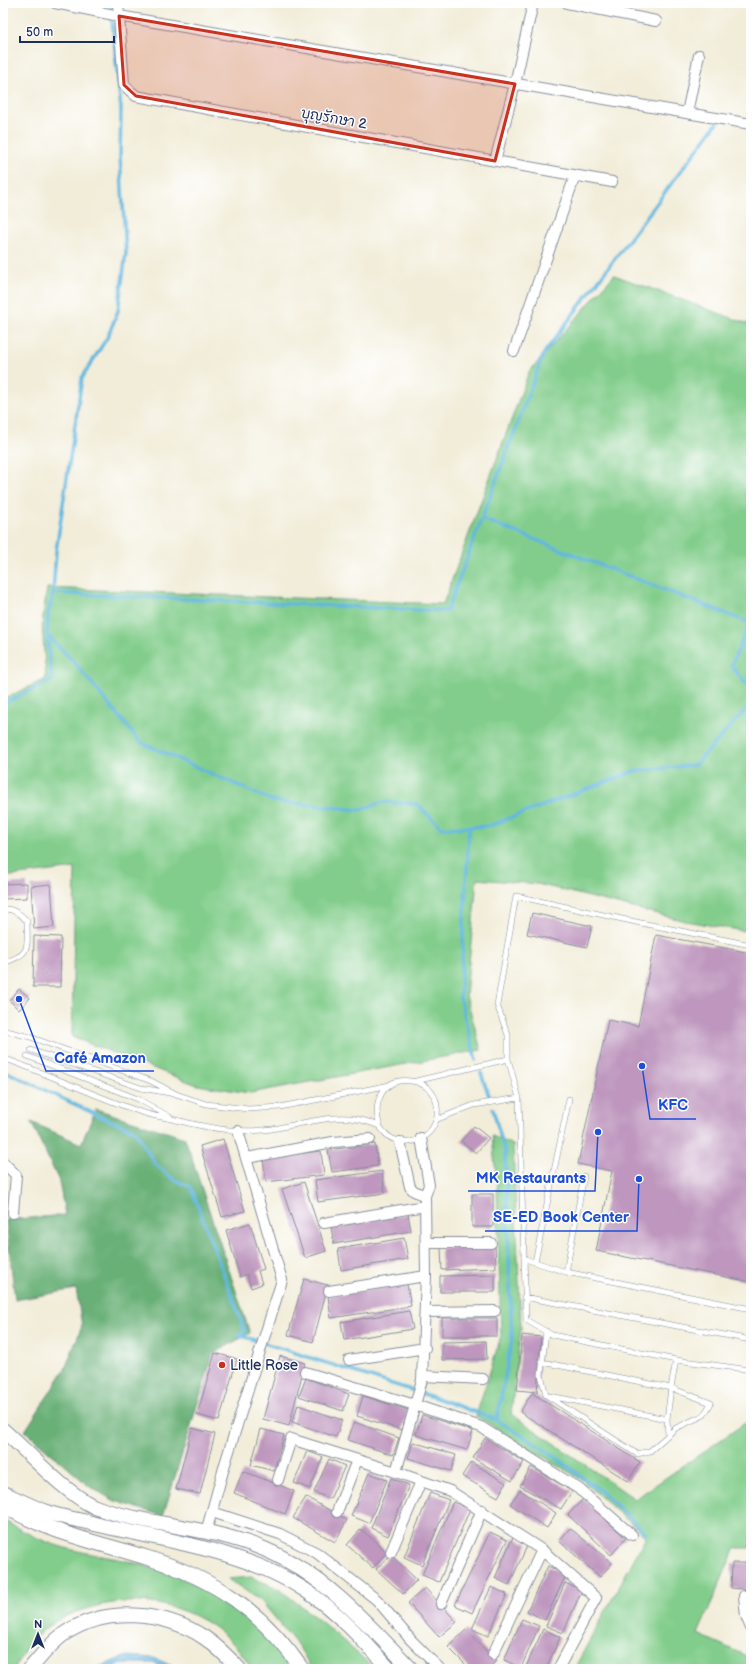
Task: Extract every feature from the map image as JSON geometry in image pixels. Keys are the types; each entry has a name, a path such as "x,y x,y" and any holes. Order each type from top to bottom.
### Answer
{"main road":[{"path":"3,1430 66,1488 93,1506 128,1516 239,1540 264,1549 314,1577 365,1620 411,1669"},
{"path":"3,1493 50,1514 180,1541 243,1560 274,1573 305,1590 325,1606 370,1648 389,1669"},
{"path":"3,1504 22,1516 47,1528 148,1558 211,1584 252,1611 288,1649 302,1669"},
{"path":"30,1669 49,1647 72,1629 102,1618 129,1615 170,1622 190,1630 217,1647 239,1669"}],"street":[{"path":"55,3 119,16 751,124"},
{"name":"บุญรักษา 2","path":"118,3 124,84 136,96 612,182"},
{"path":"495,161 515,84 532,3"},
{"path":"567,3 656,21"},
{"path":"687,113 699,56"},
{"path":"514,351 575,176"},
{"path":"206,1532 281,1287 281,1274 238,1131"},
{"path":"396,1472 422,1378 425,1348 425,1201 429,1185 421,1138"},
{"path":"247,1158 333,1142 370,1139"},
{"path":"400,1142 410,1187 425,1201"},
{"path":"3,1162 16,1175 13,1213"},
{"path":"324,1223 425,1201"},
{"path":"426,1243 491,1243"},
{"path":"329,1291 426,1276"},
{"path":"426,1312 495,1311"},
{"path":"349,1360 425,1348"},
{"path":"304,1372 416,1402 481,1427 579,1489 632,1535"},
{"path":"422,1378 483,1380"},
{"path":"278,1480 292,1440 396,1472 450,1491 482,1510 542,1550 596,1598 558,1669"},
{"path":"336,1512 357,1460"},
{"path":"391,1552 421,1481"},
{"path":"441,1604 482,1510"},
{"path":"212,1512 280,1534 301,1543 317,1553 377,1600 411,1640 440,1669"},
{"path":"493,1654 542,1550"},
{"path":"744,1596 746,1616 751,1628"}],"lane":[{"path":"751,944 636,922 516,896 497,1005 508,1035 508,1059 519,1098 524,1297 526,1320 552,1335 676,1360 751,1370"},
{"path":"3,909 8,909 22,915 27,921 27,949 20,958 3,963"},
{"path":"3,1030 30,1037 151,1081 176,1094"},
{"path":"31,1050 141,1088 176,1094 206,1104 248,1109 280,1107 390,1085 399,1081 416,1082 508,1059"},
{"path":"27,1056 138,1098 174,1119"},
{"path":"3,1058 140,1112 227,1131 264,1130 339,1118 355,1119 380,1127"},
{"path":"390,1085 379,1097 376,1109 380,1127 386,1134 400,1142 412,1142 431,1132 438,1119 437,1101 429,1089 416,1082"},
{"path":"438,1119 474,1105 519,1098"},
{"path":"535,1262 569,1099"},
{"path":"566,1272 584,1176"},
{"path":"524,1259 566,1272 751,1308"},
{"path":"524,1297 751,1340"},
{"path":"542,1362 671,1388 711,1403 704,1415 676,1428 650,1451 637,1454 546,1395 540,1374 546,1331"},
{"path":"668,1435 667,1419 676,1360"},
{"path":"546,1395 667,1419"}],"highlighted area":[{"path":"119,16 515,84 495,161 136,96 124,85"}],"green space":[{"path":"614,275 751,325 751,932 685,921 538,884 477,879 466,995 481,1050 250,1093 197,1085 72,1037 75,868 3,877 3,699 46,679 42,624 47,588 443,604 529,372"},
{"path":"96,1109 185,1138 250,1333 213,1354 163,1516 115,1501 90,1487 25,1431 65,1369 82,1326 76,1289 15,1300 6,1220 65,1215 59,1181 31,1122 81,1144"},
{"path":"492,1136 513,1145 521,1328 511,1414 635,1499 751,1419 751,1548 735,1548 698,1634 751,1658 751,1669 574,1669 646,1537 582,1480 476,1416 501,1336 497,1186"},
{"path":"3,1520 41,1540 75,1550 147,1566 196,1585 220,1597 262,1628 278,1647 292,1669 252,1669 238,1649 221,1632 201,1619 180,1610 157,1604 133,1602 110,1603 80,1611 62,1618 51,1624 37,1636 14,1669 3,1669"},
{"path":"251,1577 279,1589 324,1624 364,1659 373,1669 312,1669 299,1647 261,1601 228,1579"}],"water":[{"path":"127,1656 154,1658 180,1669 165,1669 153,1663 122,1663 108,1669 93,1669"}],"building":[{"path":"27,883 27,898 3,899 3,884"},
{"path":"51,884 54,927 34,929 31,886"},
{"path":"532,913 592,926 587,947 527,934"},
{"path":"656,935 751,953 751,1282 596,1251 612,1171 578,1164 608,1020 638,1026"},
{"path":"34,936 61,937 60,987 33,987"},
{"path":"19,989 30,998 19,1010 9,1000"},
{"path":"474,1126 489,1138 476,1153 461,1141"},
{"path":"223,1139 245,1211 222,1217 200,1146"},
{"path":"375,1144 378,1166 332,1172 328,1150"},
{"path":"321,1151 324,1175 266,1182 263,1158"},
{"path":"382,1171 385,1193 318,1202 315,1180"},
{"path":"304,1182 326,1251 305,1258 282,1189"},
{"path":"472,1194 493,1194 493,1227 472,1227"},
{"path":"408,1214 411,1231 334,1244 331,1227"},
{"path":"250,1223 264,1269 258,1271 262,1284 251,1288 247,1274 240,1277 226,1230"},
{"path":"404,1238 408,1259 341,1270 338,1249"},
{"path":"495,1246 496,1268 442,1270 441,1248"},
{"path":"495,1275 495,1292 440,1292 440,1276"},
{"path":"304,1279 328,1285 313,1342 288,1335"},
{"path":"407,1284 411,1306 331,1318 328,1296"},
{"path":"409,1311 413,1329 344,1340 341,1322"},
{"path":"442,1318 497,1318 497,1336 442,1336"},
{"path":"522,1335 541,1337 537,1392 517,1390"},
{"path":"486,1341 487,1359 442,1360 442,1342"},
{"path":"215,1353 237,1359 219,1421 197,1415"},
{"path":"280,1356 305,1363 289,1426 263,1419"},
{"path":"306,1378 349,1394 343,1411 299,1396"},
{"path":"532,1393 640,1462 628,1481 520,1412"},
{"path":"363,1396 408,1410 402,1430 357,1416"},
{"path":"298,1405 342,1420 336,1437 292,1422"},
{"path":"422,1415 473,1431 467,1450 416,1435"},
{"path":"354,1422 399,1438 393,1455 348,1440"},
{"path":"192,1428 215,1434 200,1494 176,1489"},
{"path":"261,1429 284,1435 274,1471 251,1465"},
{"path":"485,1438 524,1462 512,1481 473,1458"},
{"path":"413,1442 456,1455 451,1471 408,1458"},
{"path":"307,1451 323,1457 310,1489 294,1483"},
{"path":"329,1459 345,1466 330,1499 314,1492"},
{"path":"471,1462 506,1483 498,1497 462,1476"},
{"path":"531,1467 572,1491 561,1509 520,1486"},
{"path":"243,1471 294,1491 285,1514 234,1493"},
{"path":"369,1473 387,1480 369,1523 351,1516"},
{"path":"391,1478 409,1485 388,1536 371,1528"},
{"path":"520,1490 556,1513 547,1528 510,1504"},
{"path":"430,1493 449,1500 422,1565 404,1557"},
{"path":"306,1497 347,1520 335,1542 293,1518"},
{"path":"583,1499 626,1538 611,1555 568,1515"},
{"path":"453,1502 470,1509 439,1582 422,1575"},
{"path":"570,1528 612,1563 600,1577 559,1541"},
{"path":"361,1529 387,1552 373,1568 347,1545"},
{"path":"490,1532 507,1540 472,1613 455,1605"},
{"path":"513,1537 528,1544 509,1585 495,1578"},
{"path":"391,1555 417,1580 403,1594 376,1569"},
{"path":"732,1563 751,1563 751,1590 731,1588"},
{"path":"548,1566 566,1575 545,1620 527,1611"},
{"path":"565,1583 582,1590 563,1633 546,1626"},
{"path":"491,1587 507,1594 488,1636 472,1629"},
{"path":"425,1588 457,1622 439,1637 408,1603"},
{"path":"522,1619 539,1626 521,1668 504,1660"},
{"path":"543,1629 560,1637 546,1669 525,1669"},
{"path":"466,1630 496,1661 488,1669 470,1669 448,1647"}],"waterway":[{"path":"3,704 52,680 47,635 48,614 53,593 56,551 82,378 108,336 118,311 126,253 120,156 121,109 110,3"},
{"path":"53,593 447,611 544,353 717,123"},
{"path":"482,519 750,623 731,666 751,689"},
{"path":"47,635 73,661 140,742 273,801 359,810 383,802 417,804 442,828 489,826 635,771 695,765 751,704"},
{"path":"469,828 460,999 476,1060"},
{"path":"3,1070 99,1116 135,1130 155,1164 173,1179 191,1187 245,1331 239,1335 436,1398 497,1420 550,1453 602,1492 646,1533"},
{"path":"481,1073 489,1096"},
{"path":"493,1109 505,1153 512,1339 497,1420"}],"place":[{"name":"Café Amazon","path":"19,999"},
{"name":"KFC","path":"642,1066"},
{"name":"MK Restaurants","path":"598,1132"},
{"name":"SE-ED Book Center","path":"639,1179"},
{"name":"Little Rose","path":"222,1365"}]}
